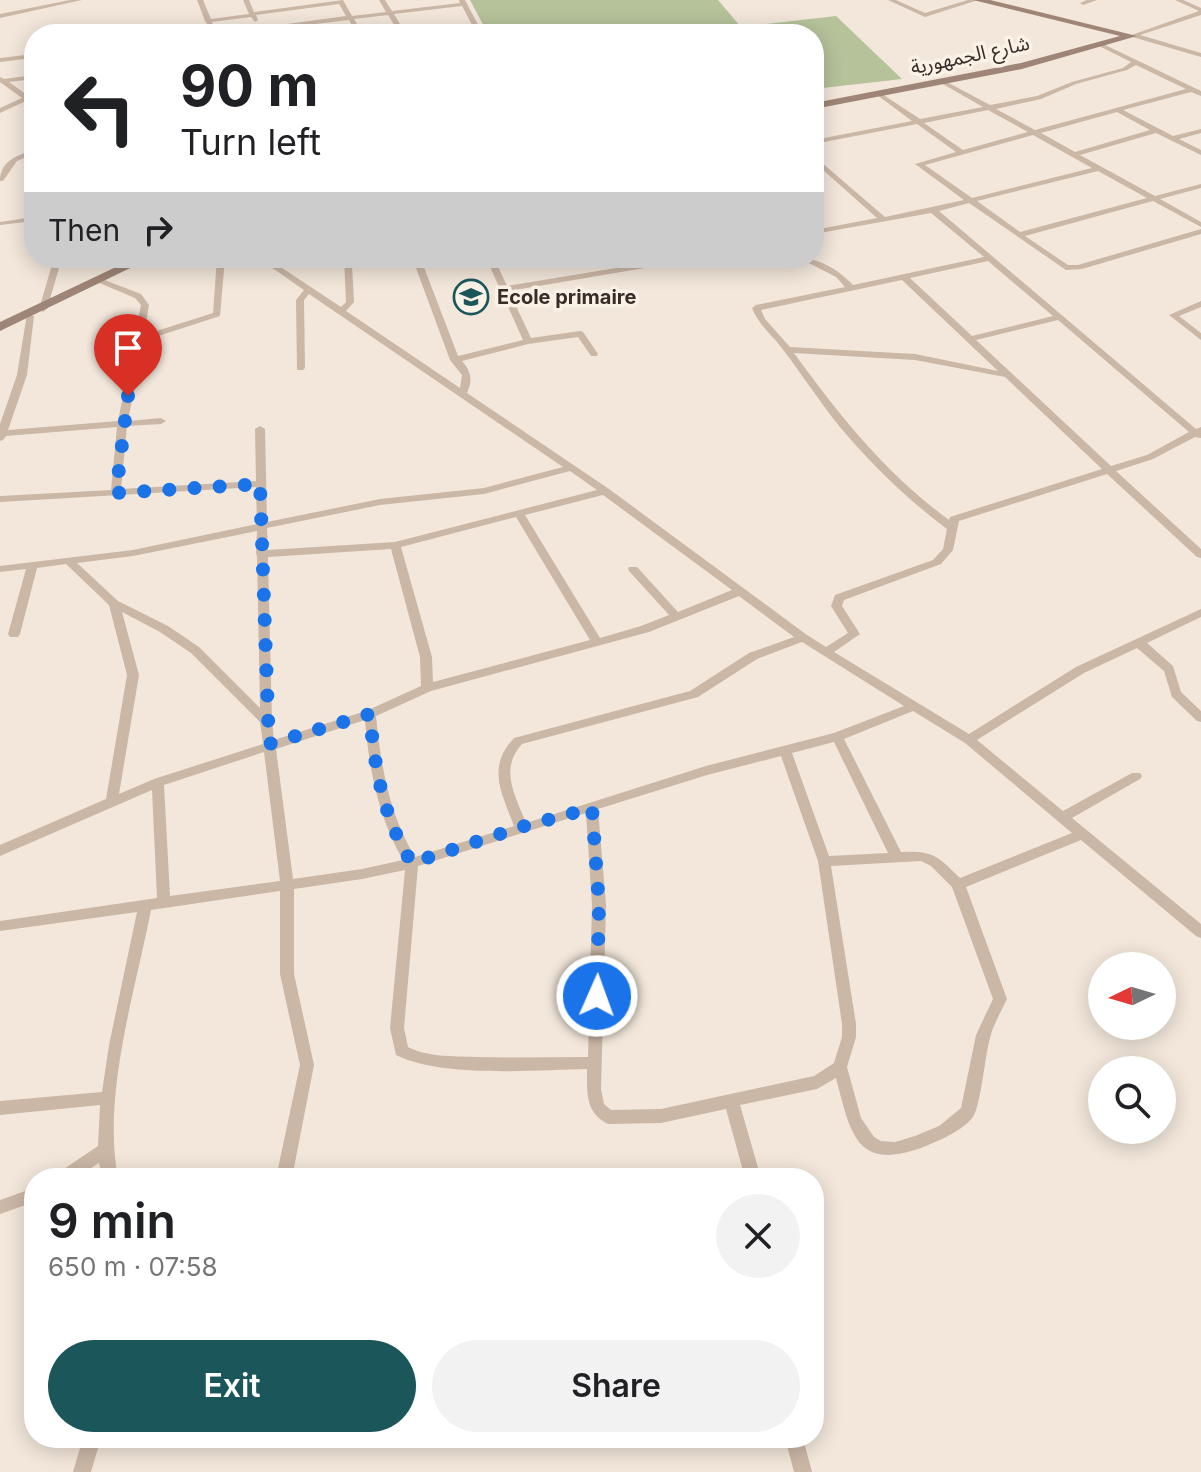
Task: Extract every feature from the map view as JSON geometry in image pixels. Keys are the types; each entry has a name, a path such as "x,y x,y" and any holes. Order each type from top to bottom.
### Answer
{"main road":[{"path":"976,0 1132,36"},
{"path":"1106,29 1115,37 1108,44"},
{"name":"شارع الجمهورية","path":"824,104 943,82 1132,36"},
{"path":"0,327 30,316 125,268"}],"street":[{"path":"0,16 79,0"},
{"path":"200,0 210,24"},
{"path":"246,0 257,24"},
{"path":"382,0 397,24"},
{"path":"891,0 925,15 976,0"},
{"path":"1083,3 1094,0"},
{"path":"1178,0 1201,12"},
{"path":"208,21 340,1 355,24"},
{"path":"309,24 463,2 475,24"},
{"path":"1132,36 1201,12"},
{"path":"1132,36 1201,55"},
{"path":"1108,44 1135,62 1197,92"},
{"path":"0,60 24,57"},
{"path":"824,140 1046,97 1074,83 1125,69 1135,62"},
{"path":"2,80 24,78"},
{"path":"2,80 24,95"},
{"path":"943,82 1201,225"},
{"path":"1197,92 919,164 1059,265 1071,268 1201,231"},
{"path":"879,94 960,151"},
{"path":"0,111 24,102"},
{"path":"1121,112 1201,153"},
{"path":"1076,154 1157,130"},
{"path":"1172,138 1201,131"},
{"path":"4,154 14,159"},
{"path":"0,179 14,159 24,156"},
{"path":"824,167 882,218"},
{"path":"824,230 969,202 1100,168"},
{"path":"1018,235 1201,186"},
{"path":"825,653 854,634 836,606 839,598 937,562 948,550 951,527 956,517 1170,449 1199,433 1057,318 933,210"},
{"path":"1,225 24,221"},
{"path":"951,527 916,503 822,402 756,308 987,259"},
{"path":"824,266 839,275 852,289"},
{"path":"43,309 55,268"},
{"path":"139,339 217,314 220,268"},
{"path":"277,268 605,491 803,638 969,740 1198,925"},
{"path":"343,310 350,302 348,268"},
{"path":"420,268 455,360 467,374 468,384 463,393"},
{"path":"495,268 528,341"},
{"path":"505,289 630,268"},
{"path":"905,278 1201,555"},
{"path":"99,281 144,300 122,425 116,493"},
{"path":"300,368 300,300 309,289"},
{"path":"1201,304 1173,315 1201,337"},
{"path":"30,316 22,375 5,412 1,435 161,421"},
{"path":"970,339 1057,318"},
{"path":"455,360 528,341 577,333 594,354"},
{"path":"788,350 915,357 1010,376"},
{"path":"260,429 266,721 287,885 287,974 307,1065 286,1168"},
{"path":"0,569 70,563 380,502 484,491 571,468"},
{"path":"0,499 260,484"},
{"path":"261,554 395,545 605,491"},
{"path":"520,515 596,641"},
{"path":"395,545 426,657 427,688"},
{"path":"70,563 114,604 164,629 195,650 266,721"},
{"path":"14,634 32,566"},
{"path":"633,569 677,617"},
{"path":"0,851 112,799 158,782 370,714 427,688 645,629 740,591"},
{"path":"112,799 133,675 114,604"},
{"path":"969,740 1080,670 1201,613"},
{"path":"521,827 502,769 508,751 518,741 694,694 753,656 803,638"},
{"path":"1138,642 1169,669 1176,694 1201,718"},
{"path":"0,926 287,885 412,863 521,827 785,749 837,737 913,707"},
{"path":"370,714 374,767 399,845 412,863 397,1028 403,1054 413,1058 491,1064 596,1063"},
{"path":"837,737 896,855"},
{"path":"592,808 599,905 597,1107 608,1117 661,1116 817,1082 840,1067 847,1049 849,1024 824,861 785,749"},
{"path":"1063,817 1136,776"},
{"path":"158,782 164,903"},
{"path":"958,884 1082,834"},
{"path":"824,861 896,855 932,859 958,884 1000,999 983,1035 968,1111 936,1135 894,1152 873,1148 860,1129 840,1067"},
{"path":"108,1168 104,1151 109,1098 145,906"},
{"path":"0,1108 109,1098"},
{"path":"731,1101 750,1168"},
{"path":"78,1168 104,1151"},
{"path":"0,1207 24,1199"},
{"path":"82,1472 89,1448"},
{"path":"797,1448 803,1472"}],"green space":[{"path":"470,0 718,0 738,24 483,24"},
{"path":"836,16 902,79 824,88 824,24 767,24"}],"place":[{"name":"Ecole primaire","path":"471,297"}],"route":[{"path":"128,396 116,493 260,484 269,744 370,714 374,767 399,845 412,863 521,827 592,808 599,905 597,996"}]}
